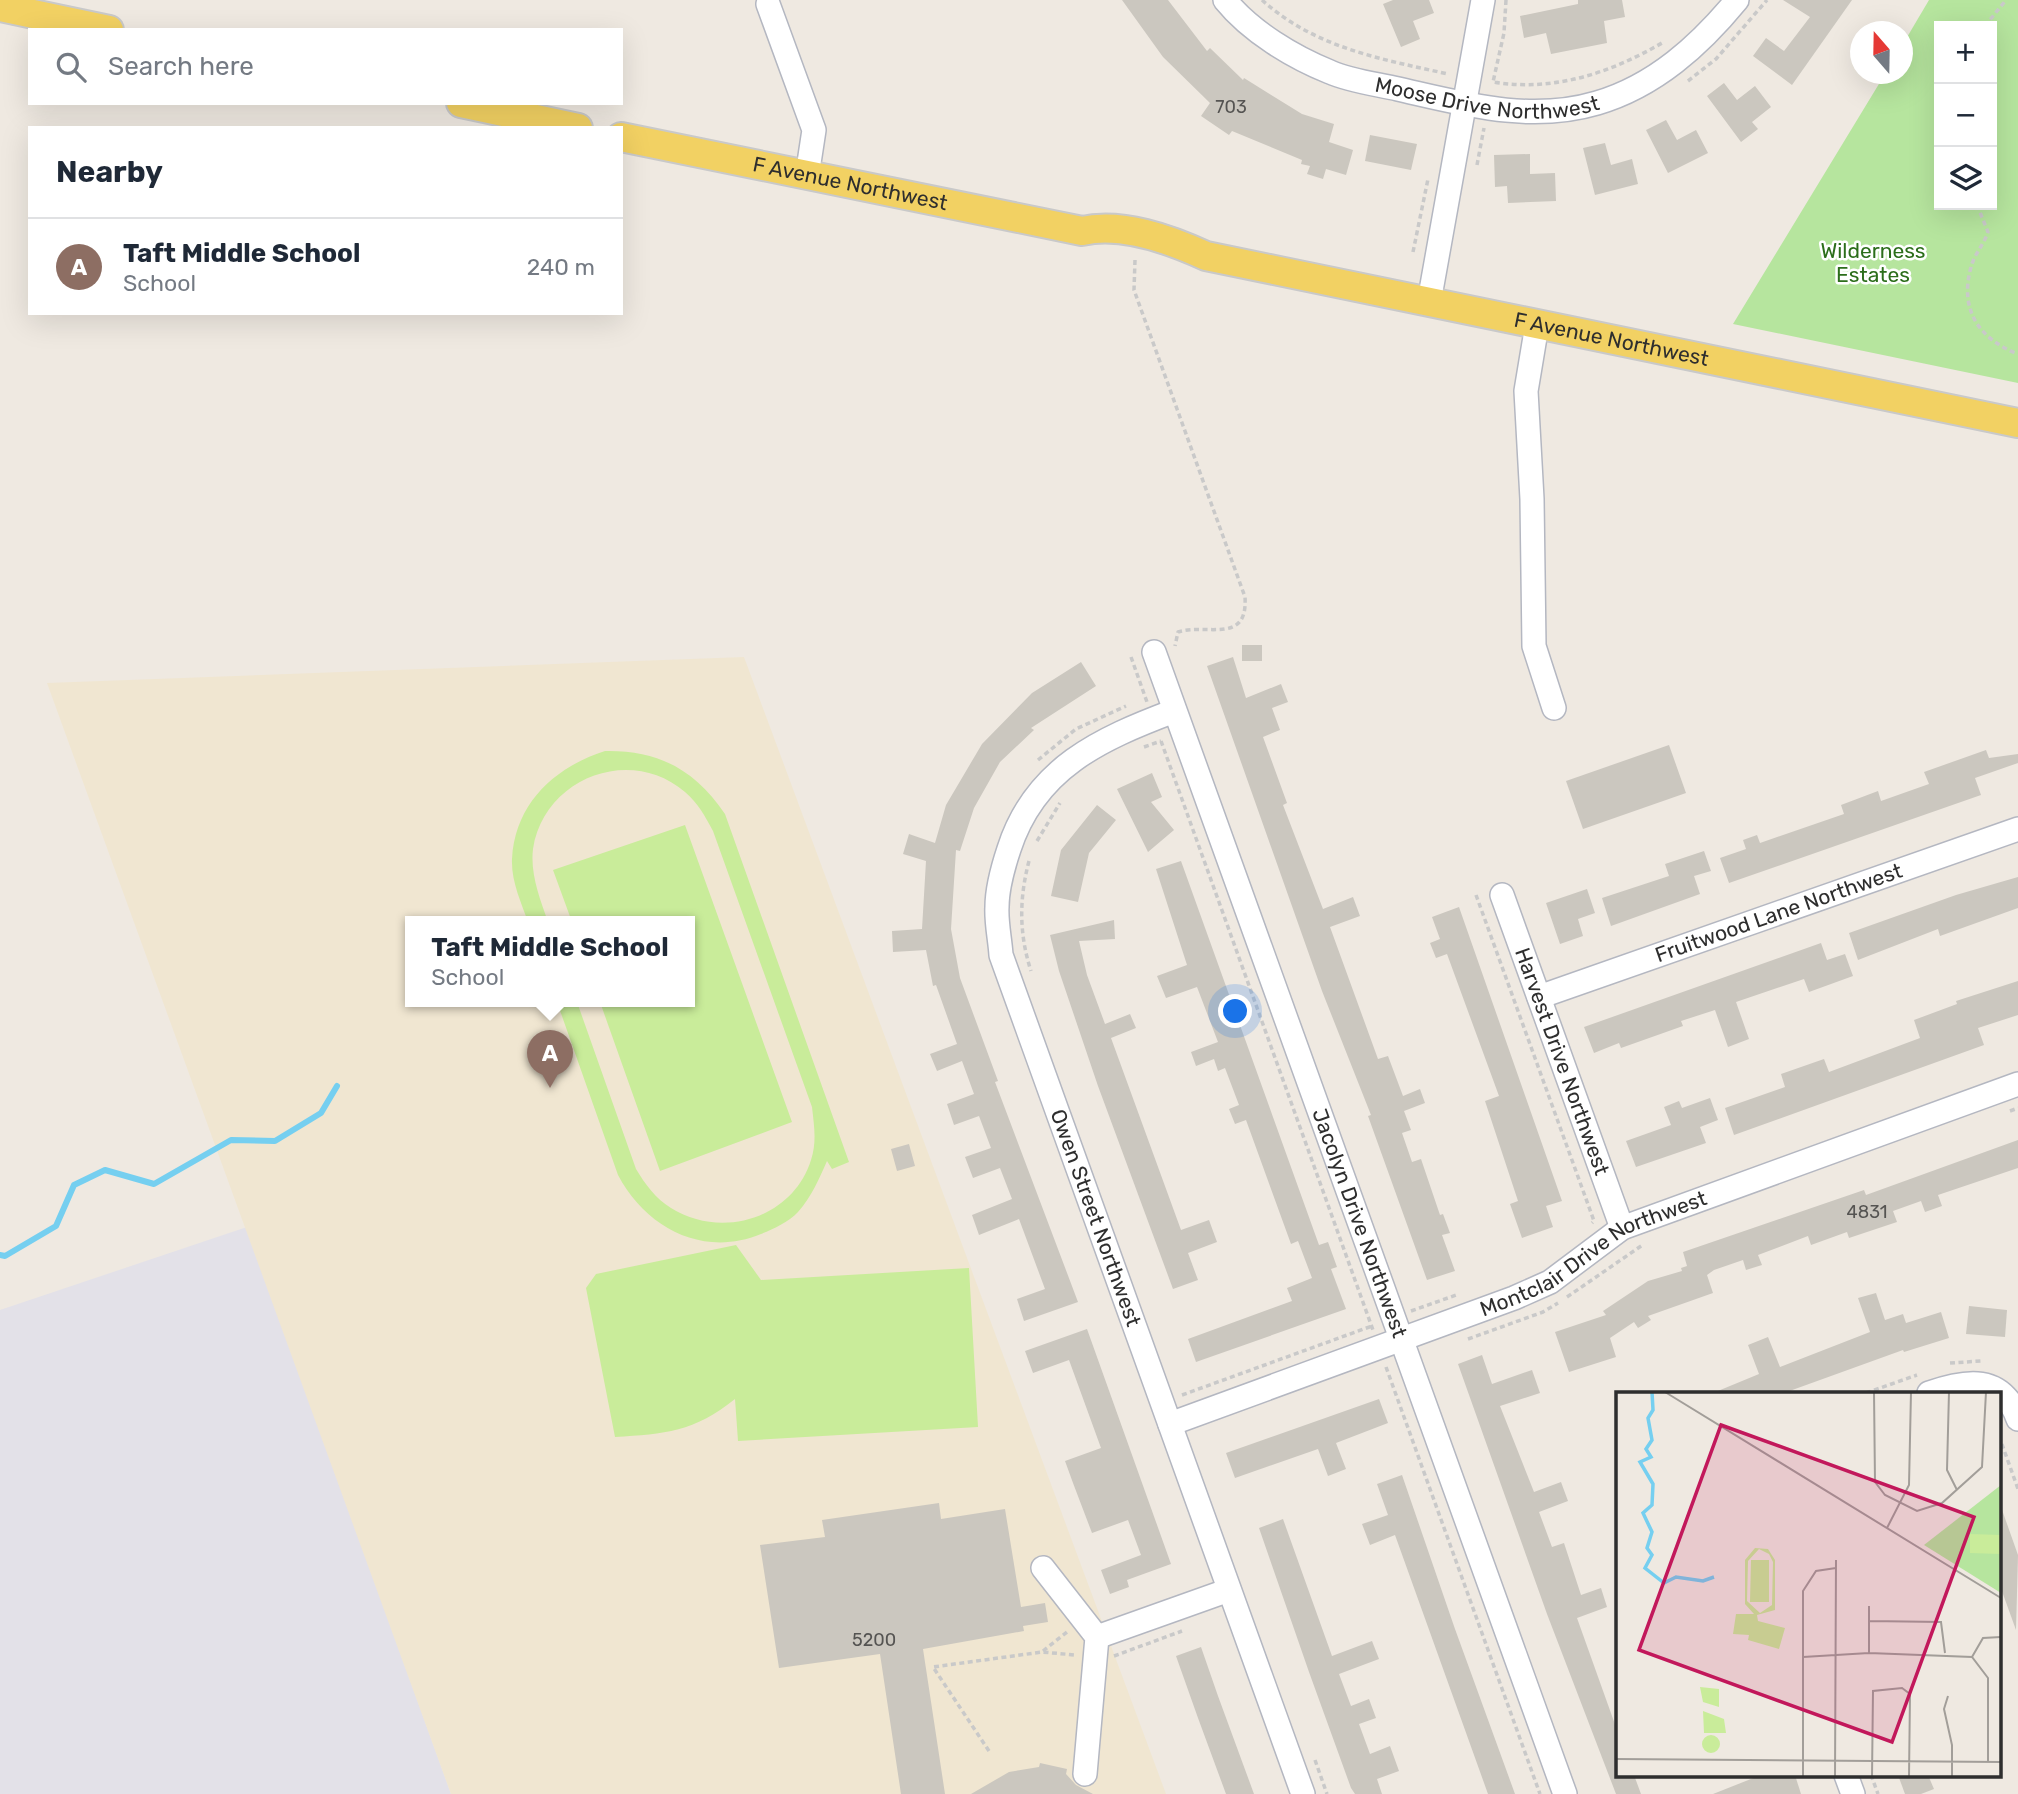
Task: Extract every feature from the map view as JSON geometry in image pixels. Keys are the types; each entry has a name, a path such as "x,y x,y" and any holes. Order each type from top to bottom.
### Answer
{"main road":[{"path":"0,7 100,28"},
{"path":"470,105 569,126"},
{"name":"F Avenue Northwest","path":"623,137 1082,231 1100,227 1162,238 1206,256 2018,423"}],"street":[{"name":"Moose Drive Northwest","path":"1225,0 1264,35 1332,74 1517,113 1561,111 1600,102 1674,64 1716,26 1737,0"},
{"path":"1429,302 1483,0"},
{"path":"768,4 814,130 807,176"},
{"path":"1537,325 1526,391 1532,499 1534,646 1554,708"},
{"name":"Jacolyn Drive Northwest","path":"1164,649 1174,711 1565,1794"},
{"name":"Owen Street Northwest","path":"1174,711 1124,730 1084,751 1043,785 1017,823 1004,864 997,906 1001,955 1303,1794"},
{"name":"Fruitwood Lane Northwest","path":"1538,998 2018,829"},
{"name":"Harvest Drive Northwest","path":"1502,895 1622,1228"},
{"name":"Montclair Drive Northwest","path":"1170,1424 1550,1282 1622,1228 2018,1084"},
{"path":"1933,1392 1972,1381 1999,1392"},
{"path":"2000,1393 2014,1406 2018,1419"},
{"path":"1043,1568 1096,1647 1085,1774"},
{"path":"1096,1647 1229,1590"},
{"path":"1846,1776 1853,1794"}],"path":[{"path":"1262,0 1279,15 1311,35 1345,49 1449,74"},
{"path":"1506,0 1504,33 1493,82 1536,85 1588,77 1615,68 1664,43"},
{"path":"1989,21 2006,0"},
{"path":"1413,253 1429,173"},
{"path":"1979,210 1988,232 1970,272 1968,298 1972,317 1982,334 2018,354"},
{"path":"1135,260 1134,290 1245,597 1246,612 1237,625 1221,630 1178,632 1164,649"},
{"path":"1130,657 1149,707"},
{"path":"1158,732 1373,1332"},
{"path":"1141,749 1161,741"},
{"path":"1032,974 1021,930 1023,886 1038,838 1061,803"},
{"path":"1476,895 1594,1221 1589,1226"},
{"path":"2005,1113 2018,1108"},
{"path":"1455,1344 1544,1312 1650,1240"},
{"path":"1409,1312 1461,1293"},
{"path":"1174,1398 1377,1324"},
{"path":"1384,1362 1541,1794"},
{"path":"1183,1394 1187,1404"},
{"path":"2000,1439 2018,1489"},
{"path":"989,1751 933,1667 1096,1647 1109,1658 1192,1627"},
{"path":"1871,1776 1878,1794"}],"shaded area":[{"path":"744,657 1166,1794 451,1794 47,683"},
{"path":"247,1227 451,1794 0,1794 0,1310"}],"green space":[{"name":"Wilderness Estates","path":"1929,0 2018,0 2018,383 1733,324 1879,84 1913,84 1913,27"},
{"path":"605,751 642,754 659,759 688,774 725,814 849,1162 832,1169 827,1161 811,1194 794,1216 761,1234 739,1241 718,1242 698,1240 678,1233 644,1210 618,1175 559,1007 579,1007 636,1169 651,1191 671,1208 691,1218 733,1222 753,1218 772,1209 789,1196 802,1180 811,1160 814,1147 812,1107 713,831 685,792 663,778 640,771 616,771 592,776 571,787 554,804 540,824 533,849 536,886 546,916 526,916 512,867 515,839 521,821 530,804 554,777"},
{"path":"685,825 792,1122 660,1171 602,1007 695,1007 695,916 570,916 553,870"},
{"path":"736,1245 761,1280 969,1268 978,1427 738,1441 735,1399 692,1425 664,1432 615,1437 586,1288 596,1274"}],"building":[{"path":"1122,0 1168,0 1207,51 1210,48 1243,80 1244,78 1302,114 1334,124 1329,142 1353,150 1346,175 1326,169 1323,179 1307,174 1310,166 1301,164 1302,160 1232,131 1229,135 1201,116 1210,103 1163,57"},
{"path":"1393,0 1429,0 1434,13 1413,21 1420,39 1401,47 1383,4"},
{"path":"1578,0 1622,0 1625,17 1604,21 1607,43 1551,54 1546,33 1524,38 1520,16 1578,4"},
{"path":"1783,0 1852,0 1792,85 1753,56 1766,38 1784,51 1810,17"},
{"path":"1724,83 1737,100 1755,86 1771,107 1752,122 1758,129 1741,142 1707,96"},
{"path":"1666,120 1677,140 1696,130 1708,153 1668,173 1646,130"},
{"path":"1370,135 1417,144 1411,170 1365,161"},
{"path":"1605,143 1611,165 1632,159 1638,184 1595,195 1583,148"},
{"path":"1530,154 1530,174 1555,173 1556,201 1508,203 1507,186 1495,187 1494,155"},
{"path":"1242,645 1262,645 1262,661 1242,661"},
{"path":"1233,657 1246,698 1281,684 1288,702 1272,708 1280,730 1263,737 1287,803 1283,805 1323,909 1353,897 1360,916 1330,927 1378,1059 1388,1056 1403,1096 1420,1089 1425,1103 1404,1111 1411,1130 1402,1133 1412,1162 1421,1159 1440,1215 1443,1214 1450,1233 1442,1235 1455,1271 1427,1280 1368,1116 1371,1115 1322,991 1207,666"},
{"path":"1081,662 1096,686 1031,728 1034,730 1000,762 974,808 960,851 956,850 951,929 960,978 998,1081 995,1082 1078,1302 1024,1321 1017,1299 1045,1289 1019,1219 979,1235 972,1215 1012,1199 1000,1168 973,1178 965,1157 991,1148 979,1116 954,1125 947,1104 974,1094 962,1061 937,1071 930,1054 957,1044 936,985 933,986 926,950 893,952 892,931 922,929 926,861 903,854 909,834 935,843 946,805 982,744 1032,693"},
{"path":"1669,745 1686,793 1583,829 1566,781"},
{"path":"1986,750 1989,758 2018,754 2018,763 1975,778 1981,795 1729,883 1720,858 1746,849 1743,840 1757,835 1760,843 1844,814 1841,805 1878,791 1881,801 1929,784 1924,772"},
{"path":"1152,773 1162,797 1151,802 1174,830 1148,852 1117,789"},
{"path":"1097,805 1116,820 1089,853 1078,902 1051,896 1061,850"},
{"path":"1704,851 1711,871 1694,876 1700,894 1611,926 1602,898 1669,876 1665,864"},
{"path":"1181,861 1319,1245 1328,1242 1337,1267 1331,1269 1346,1309 1196,1362 1188,1339 1292,1301 1287,1288 1312,1278 1298,1241 1291,1244 1246,1120 1235,1124 1229,1109 1239,1105 1225,1068 1218,1071 1214,1059 1196,1066 1191,1052 1218,1042 1197,987 1166,998 1157,976 1187,965 1156,869"},
{"path":"2018,877 2018,908 1940,936 1938,929 1858,960 1849,933 1956,895"},
{"path":"1587,889 1595,913 1578,919 1583,936 1560,944 1546,903"},
{"path":"1459,907 1562,1201 1546,1206 1553,1227 1522,1238 1510,1204 1518,1201 1485,1101 1499,1096 1447,954 1436,958 1430,943 1440,939 1432,917"},
{"path":"1114,920 1115,939 1079,941 1087,975 1105,1024 1130,1014 1136,1028 1111,1038 1181,1230 1209,1220 1217,1242 1188,1253 1198,1280 1173,1289 1098,1086 1059,971 1050,935"},
{"path":"1821,943 1827,960 1845,954 1853,976 1809,992 1804,979 1736,1002 1749,1039 1728,1047 1715,1010 1681,1021 1683,1026 1621,1048 1619,1043 1594,1053 1584,1027"},
{"path":"2018,981 2018,1015 1978,1028 1984,1045 1734,1135 1725,1108 1785,1087 1781,1074 1824,1059 1829,1072 1920,1038 1914,1020 1957,1004 1956,1001"},
{"path":"1710,1098 1718,1120 1700,1127 1706,1143 1636,1167 1626,1141 1671,1125 1664,1107 1679,1101 1682,1108"},
{"path":"2018,1140 2018,1168 1938,1195 1942,1206 1925,1212 1921,1201 1893,1211 1897,1222 1849,1238 1847,1232 1811,1245 1808,1236 1758,1255 1762,1265 1746,1270 1743,1260 1714,1270 1707,1275 1713,1293 1648,1316 1651,1320 1638,1328 1634,1322 1610,1338 1616,1357 1569,1372 1555,1332 1606,1315 1603,1311 1648,1281 1682,1271 1681,1268 1687,1266 1683,1252 1864,1190 1866,1195"},
{"path":"909,1144 915,1166 897,1171 891,1149"},
{"path":"1876,1293 1885,1320 1903,1314 1906,1323 1941,1312 1949,1338 1904,1352 1903,1350 1787,1392 1715,1392 1759,1374 1748,1345 1768,1337 1780,1367 1870,1332 1858,1298"},
{"path":"1969,1306 2007,1310 2005,1337 1966,1334"},
{"path":"1087,1329 1171,1564 1127,1580 1129,1587 1110,1594 1101,1570 1141,1555 1128,1520 1092,1533 1073,1483 1065,1461 1101,1448 1069,1360 1033,1373 1025,1351"},
{"path":"1482,1355 1492,1384 1532,1370 1540,1393 1500,1406 1534,1492 1561,1482 1568,1501 1539,1512 1552,1547 1564,1543 1581,1595 1601,1588 1607,1607 1577,1618 1616,1727 1616,1776 1634,1776 1641,1794 1616,1794 1547,1614 1458,1364"},
{"path":"1379,1399 1388,1423 1336,1443 1346,1469 1328,1476 1318,1449 1235,1478 1226,1453"},
{"path":"1402,1475 1515,1794 1488,1794 1395,1535 1370,1545 1362,1524 1388,1515 1377,1484"},
{"path":"939,1503 941,1519 1005,1509 1021,1607 1045,1603 1048,1622 1023,1626 1024,1631 923,1649 945,1794 901,1794 880,1654 779,1668 760,1545 825,1537 822,1520"},
{"path":"2001,1507 2018,1555 2016,1630 2000,1586"},
{"path":"1283,1519 1332,1656 1372,1641 1379,1659 1339,1674 1351,1706 1369,1699 1376,1718 1359,1724 1370,1754 1390,1746 1399,1771 1377,1779 1382,1794 1355,1794 1351,1788 1309,1672 1259,1528"},
{"path":"1201,1647 1254,1794 1226,1794 1198,1718 1176,1656"},
{"path":"1040,1763 1067,1769 1066,1774 1076,1785 1093,1794 971,1794 1009,1772 1039,1767"},
{"path":"1758,1776 1795,1776 1801,1794 1713,1794"},
{"path":"1898,1776 1928,1776 1934,1789 1921,1794 1905,1794"}],"waterway":[{"path":"0,1255 5,1256 56,1226 74,1185 105,1170 154,1184 231,1140 275,1141 321,1113 337,1086"}],"place":[{"name":"Taft Middle School","path":"550,1088"}]}
